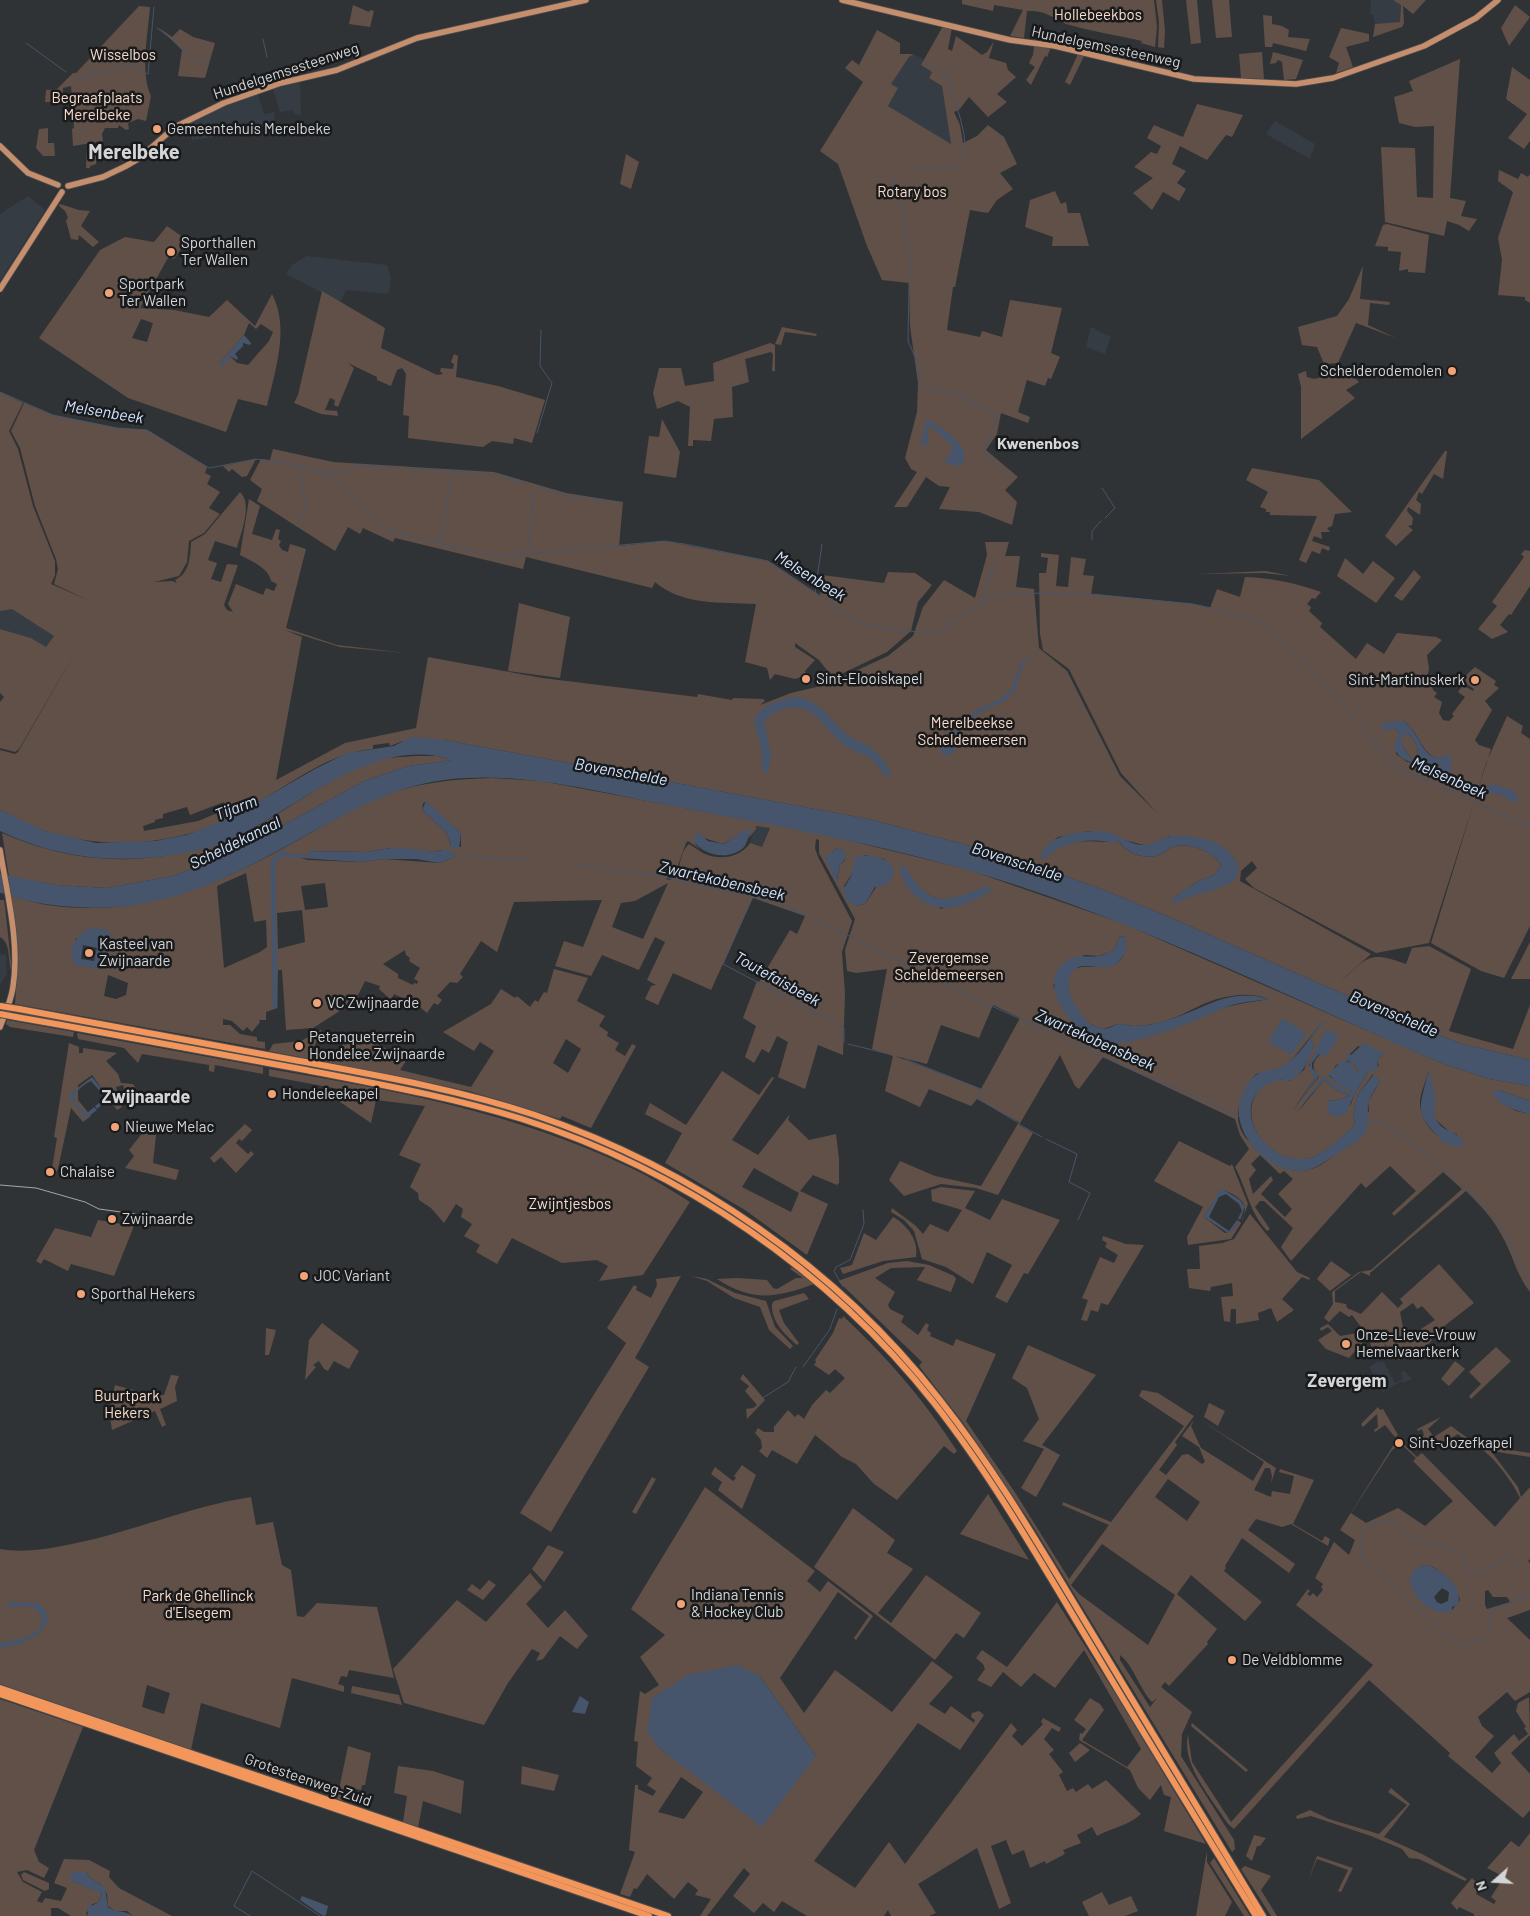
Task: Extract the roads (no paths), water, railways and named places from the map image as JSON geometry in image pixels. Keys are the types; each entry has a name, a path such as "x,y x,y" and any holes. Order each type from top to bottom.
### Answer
{"highway":[{"path":"0,1006 462,1094 566,1126 636,1156 692,1186 754,1225 808,1266 866,1317 898,1349 939,1398 972,1443 1038,1544 1263,1916"},
{"path":"0,1014 388,1086 522,1119 602,1149 662,1178 715,1208 767,1243 814,1280 891,1353 933,1402 1013,1517 1256,1916"},
{"name":"Grotesteenweg-Zuid","path":"0,1688 607,1898"},
{"name":"Grotesteenweg-Zuid","path":"0,1694 607,1898"},
{"path":"607,1898 649,1916"},
{"path":"607,1898 668,1916"}],"main road":[{"name":"Hundelgemsesteenweg","path":"68,186 103,177 126,166 138,159 175,127 224,103 281,83 337,70 417,38 586,0"},
{"name":"Hundelgemsesteenweg","path":"842,0 1002,38 1055,46 1194,79 1296,84 1333,78 1415,50 1476,18 1498,0"},
{"path":"0,146 28,173 58,186 58,189 62,192"},
{"path":"0,289 62,192 66,191 68,186 62,182 58,186"},
{"path":"0,850 9,905 15,968 10,998 0,1027"}],"water":[{"path":"244,335 251,343 250,345 243,343 243,346 235,354 238,358 237,360 230,356 223,367 219,364"},
{"path":"928,420 947,432 959,444 963,450 963,464 955,466 944,461 951,454 952,445 932,427 927,430 928,444 923,446 921,444 926,421"},
{"path":"1038,655 1023,663 1016,689 1005,701 984,710 972,719 955,737 957,740 955,752 946,756 942,754 940,746 942,741 953,735 960,724 977,710 1000,699 1011,690 1021,661"},
{"path":"790,697 809,700 823,710 849,736 872,749 886,764 891,773 890,777 883,773 871,758 844,745 814,715 807,710 799,708 778,711 769,716 764,722 771,755 768,774 763,770 761,748 754,721 766,706"},
{"path":"1403,721 1415,733 1424,748 1433,757 1447,754 1451,758 1451,771 1445,782 1442,781 1440,766 1414,763 1398,755 1394,748 1399,732 1395,729 1383,730 1381,727 1384,723","holes":["1410,735 1417,746 1418,758 1411,758 1402,745 1402,736"]},
{"name":"Bovenschelde","path":"411,737 445,740 869,819 1015,858 1104,890 1176,920 1416,1026 1462,1044 1530,1060 1530,1086 1489,1079 1441,1063 1126,925 1019,886 977,873 935,861 807,832 562,784 532,780 474,778 444,780 401,790 361,806 265,858 229,875 192,890 154,901 121,907 81,908 28,901 0,893 0,874 56,885 107,888 173,876 234,852 364,781 408,766 452,760 423,754 394,757 365,766 336,779 254,828 228,841 184,853 160,857 113,859 90,857 44,848 0,831 0,810 45,831 96,843 155,841 186,835 228,819 315,769 347,753 394,746"},
{"path":"1493,784 1514,791 1519,801 1513,802 1501,795 1487,792 1487,787"},
{"path":"426,801 461,833 459,849 452,848 446,832 422,810"},
{"path":"746,829 751,831 745,846 733,854 718,855 711,853 698,846 693,840 697,832 708,841 724,844"},
{"path":"1103,831 1142,845 1171,836 1198,837 1216,843 1231,854 1238,865 1237,875 1230,883 1222,887 1175,904 1171,901 1181,893 1217,872 1221,865 1217,860 1206,852 1193,847 1180,846 1171,848 1160,855 1149,857 1137,855 1122,846 1119,841 1115,843 1096,840 1068,844 1044,859 1040,856 1051,842 1059,838 1076,833"},
{"path":"396,847 435,852 446,849 453,853 455,857 439,863 416,859 384,859 360,862 285,857 287,853 308,856 308,851 367,852"},
{"path":"835,848 843,850 846,858 840,865 836,883 826,859 827,854 831,855"},
{"path":"859,856 881,858 889,863 894,873 887,884 875,887 865,904 856,906 846,900 843,890 851,876 855,858"},
{"path":"904,865 922,890 931,896 949,898 987,886 992,890 955,907 936,907 917,897 908,888 900,868"},
{"path":"92,928 105,929 111,934 107,958 100,969 75,965 72,960 71,954 74,942","holes":["83,945 97,948 94,961 81,959"]},
{"path":"1125,936 1127,949 1118,963 1110,967 1080,967 1075,969 1069,978 1068,985 1072,1000 1083,1017 1092,1025 1109,1028 1120,1024 1135,1026 1156,1023 1230,997 1255,996 1270,999 1233,1005 1167,1031 1136,1040 1110,1043 1098,1040 1085,1033 1073,1023 1064,1011 1057,998 1054,984 1057,972 1066,961 1078,956 1099,956 1113,951 1120,937"},
{"path":"1283,1018 1307,1034 1291,1055 1270,1043 1269,1040"},
{"path":"1323,1021 1325,1021 1311,1039 1314,1044 1307,1063 1300,1073 1289,1080 1283,1082 1283,1079 1264,1087 1253,1099 1251,1113 1255,1128 1264,1142 1277,1152 1293,1158 1310,1158 1322,1153 1355,1124 1353,1115 1358,1094 1374,1074 1380,1081 1371,1096 1368,1105 1367,1126 1360,1139 1312,1168 1302,1171 1288,1170 1262,1156 1252,1145 1244,1132 1239,1118 1239,1104 1244,1090 1255,1076 1282,1066 1294,1058"},
{"path":"1325,1030 1334,1032 1338,1039 1326,1056 1319,1054 1312,1063 1312,1068 1319,1076 1294,1110 1315,1078 1310,1070 1310,1063"},
{"path":"1364,1043 1384,1053 1377,1061 1378,1068 1375,1071 1369,1071 1354,1095 1346,1114 1335,1117 1327,1111 1328,1100 1334,1101 1350,1096 1338,1091 1324,1080 1296,1112 1323,1077 1351,1093 1352,1091 1343,1088 1326,1072 1330,1072 1343,1060 1350,1063 1357,1073 1358,1068 1346,1058 1346,1055 1349,1053 1351,1055"},
{"path":"1428,1071 1435,1094 1434,1113 1436,1119 1442,1127 1461,1139 1464,1143 1459,1147 1444,1143 1423,1116 1421,1103"},
{"path":"92,1077 109,1098 97,1109 95,1106 106,1098 91,1081 82,1087 76,1093 76,1104 86,1114 94,1107 97,1110 85,1119 69,1098 71,1093"},
{"path":"1499,1090 1530,1101 1530,1114 1503,1104 1492,1092"},
{"path":"1221,1188 1240,1200 1245,1207 1240,1220 1238,1218 1242,1211 1239,1204 1226,1194 1219,1197 1209,1217 1229,1231 1237,1220 1239,1221 1232,1231 1228,1233 1204,1217"},
{"path":"1424,1565 1444,1574 1458,1591 1458,1605 1452,1607 1452,1611 1443,1613 1433,1610 1424,1604 1411,1587 1410,1578 1414,1571","holes":["1442,1588 1449,1592 1448,1601 1441,1604 1434,1597"]},
{"path":"8,1602 38,1603 46,1612 47,1620 38,1634 29,1640 19,1644 0,1647 0,1643 28,1637 41,1627 42,1620 40,1615 32,1606 7,1607"},
{"path":"737,1665 760,1676 816,1756 762,1827 659,1748 647,1732 652,1698 688,1675"},
{"path":"580,1696 589,1702 585,1714 572,1712"},
{"path":"73,1872 87,1872 88,1876 105,1888 108,1907 133,1916 88,1916 87,1907 98,1903 102,1894 72,1881 70,1878"},
{"path":"302,1896 328,1906 326,1915 323,1916 300,1900"}],"waterway":[{"path":"77,79 114,69 130,67 138,67 140,72 148,74 154,7"},
{"path":"157,28 172,39 194,61 209,61"},
{"path":"263,39 267,57"},
{"path":"26,43 66,72"},
{"path":"907,168 951,167 957,165 963,159 965,149 957,106 944,72 925,63"},
{"name":"Melsenbeek","path":"894,176 895,184"},
{"path":"896,186 900,196 910,260 909,277"},
{"path":"909,283 908,341 916,359 919,382 922,385"},
{"path":"537,433 552,383 540,366 541,330"},
{"path":"924,387 961,396 996,415 997,420 983,452 1012,482"},
{"name":"Melsenbeek","path":"0,392 53,415 117,428 147,430 209,468 256,459 303,466 331,478 390,531 484,554 501,556 665,541 768,561 866,626 936,634 989,598 1017,593 1091,594 1193,604 1259,621 1304,660 1389,759 1404,771 1530,825"},
{"path":"297,526 306,506 298,465"},
{"path":"351,467 352,465 399,468"},
{"path":"405,468 453,471"},
{"path":"319,471 336,473 350,469"},
{"path":"452,473 453,471 493,475"},
{"path":"439,541 452,475"},
{"path":"496,475 528,484"},
{"path":"537,487 576,498"},
{"path":"1102,488 1115,508 1105,518"},
{"path":"528,551 534,490"},
{"path":"579,498 619,502"},
{"path":"1092,540 1092,531 1101,521"},
{"path":"815,593 822,544"},
{"path":"982,602 994,563"},
{"name":"Tijarm","path":"375,756 395,751"},
{"path":"275,1006 273,861 284,853"},
{"name":"Zwartekobensbeek","path":"455,857 533,860"},
{"name":"Zwartekobensbeek","path":"576,865 659,876 769,900 805,914 970,996 1123,1066 1240,1116"},
{"name":"Toutefaisbeek","path":"753,896 723,964 844,1028 844,1043"},
{"name":"Toutefaisbeek","path":"848,1044 885,1053"},
{"name":"Toutefaisbeek","path":"905,1059 981,1089 977,1098 1017,1122"},
{"path":"1370,1120 1400,1135 1419,1149 1476,1199 1500,1226 1530,1284"},
{"name":"Toutefaisbeek","path":"1020,1125 1042,1137"},
{"name":"Toutefaisbeek","path":"1046,1139 1077,1154 1069,1182 1090,1193 1078,1220"},
{"path":"843,1287 834,1271 836,1267 850,1260 864,1224 863,1210"},
{"path":"803,1367 830,1329 837,1309"},
{"path":"761,1399 788,1382 796,1367"},
{"path":"1483,1637 1459,1645 1360,1557 1364,1530 1371,1525 1392,1519 1416,1539 1456,1550 1462,1555 1470,1573 1475,1573 1510,1555 1530,1575"},
{"path":"1488,1633 1490,1611 1530,1595"},
{"path":"250,1916 234,1906 252,1871 320,1916"}],"tram line":[{"path":"0,1185 36,1188 85,1202 99,1209 136,1214"}],"place":[{"name":"Gemeentehuis Merelbeke","path":"157,129"},
{"name":"Sporthallen Ter Wallen","path":"171,252"},
{"name":"Sportpark Ter Wallen","path":"109,293"},
{"name":"Schelderodemolen","path":"1452,371"},
{"name":"Sint-Elooiskapel","path":"806,679"},
{"name":"Sint-Martinuskerk","path":"1475,680"},
{"name":"Kasteel van Zwijnaarde","path":"89,953"},
{"name":"VC Zwijnaarde","path":"317,1003"},
{"name":"Petanqueterrein Hondelee Zwijnaarde","path":"299,1046"},
{"name":"Hondeleekapel","path":"272,1094"},
{"name":"Nieuwe Melac","path":"115,1127"},
{"name":"Chalaise","path":"50,1172"},
{"name":"Zwijnaarde","path":"112,1219"},
{"name":"JOC Variant","path":"304,1276"},
{"name":"Sporthal Hekers","path":"81,1294"},
{"name":"Onze-Lieve-Vrouw Hemelvaartkerk","path":"1346,1344"},
{"name":"Sint-Jozefkapel","path":"1399,1443"},
{"name":"Indiana Tennis & Hockey Club","path":"681,1604"},
{"name":"De Veldblomme","path":"1232,1660"}],"district":[{"name":"Merelbeke","path":"134,152"},
{"name":"Kwenenbos","path":"1038,444"},
{"name":"Zwijnaarde","path":"146,1097"},
{"name":"Zevergem","path":"1347,1381"}],"park label":[{"name":"Hollebeekbos","path":"1098,15"},
{"name":"Wisselbos","path":"123,55"},
{"name":"Begraafplaats Merelbeke","path":"97,106"},
{"name":"Rotary bos","path":"912,192"},
{"name":"Merelbeekse Scheldemeersen","path":"972,732"},
{"name":"Zevergemse Scheldemeersen","path":"949,966"},
{"name":"Zwijntjesbos","path":"570,1204"},
{"name":"Buurtpark Hekers","path":"127,1404"},
{"name":"Park de Ghellinck d'Elsegem","path":"198,1604"}],"water label":[{"name":"Scheldekanaal","path":"235,843"}]}
